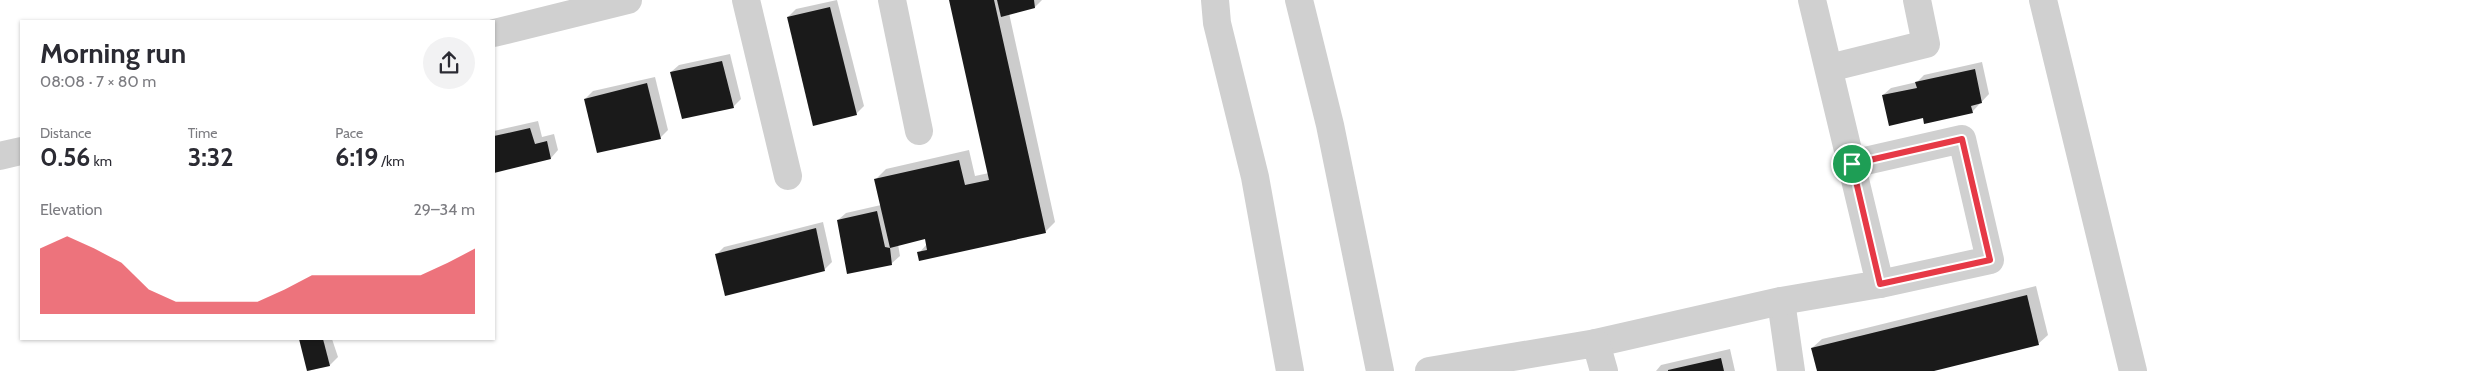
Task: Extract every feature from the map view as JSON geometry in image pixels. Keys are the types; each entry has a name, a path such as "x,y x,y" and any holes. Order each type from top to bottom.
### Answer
{"street":[{"path":"495,33 628,0"},
{"path":"746,0 788,176"},
{"path":"892,0 919,131"},
{"path":"1215,0 1217,23 1255,177 1290,371"},
{"path":"1299,0 1330,125 1380,371"},
{"path":"1812,0 1880,284"},
{"path":"1829,68 1926,44 1917,0"},
{"path":"2043,0 2133,371"},
{"path":"1429,371 1596,343 1781,301 1880,284 1990,260 1962,139 1852,164"},
{"path":"0,156 20,152"},
{"path":"1781,301 1791,371"},
{"path":"1596,343 1604,371"}],"building":[{"path":"949,0 994,0 1046,233 919,261 917,252 927,250 925,239 890,248 874,179 959,160 965,185 989,180"},
{"path":"997,0 1034,0 1035,8 1001,17"},
{"path":"830,7 857,115 813,126 787,17"},
{"path":"722,61 734,108 682,119 670,72"},
{"path":"1975,69 1982,103 1971,106 1973,113 1924,124 1923,118 1889,126 1882,95 1917,88 1915,82"},
{"path":"647,83 661,139 597,153 584,99"},
{"path":"530,128 535,144 547,141 551,159 495,173 495,136"},
{"path":"877,211 885,247 890,248 892,265 847,274 837,220"},
{"path":"816,228 825,271 725,296 715,254"},
{"path":"2027,295 2039,345 1934,371 1817,371 1811,348"},
{"path":"299,340 323,340 330,366 307,371"},
{"path":"1721,358 1724,371 1668,371 1668,370"}],"route":[{"path":"1962,139 1990,260 1880,284 1852,164 1962,139"}]}
